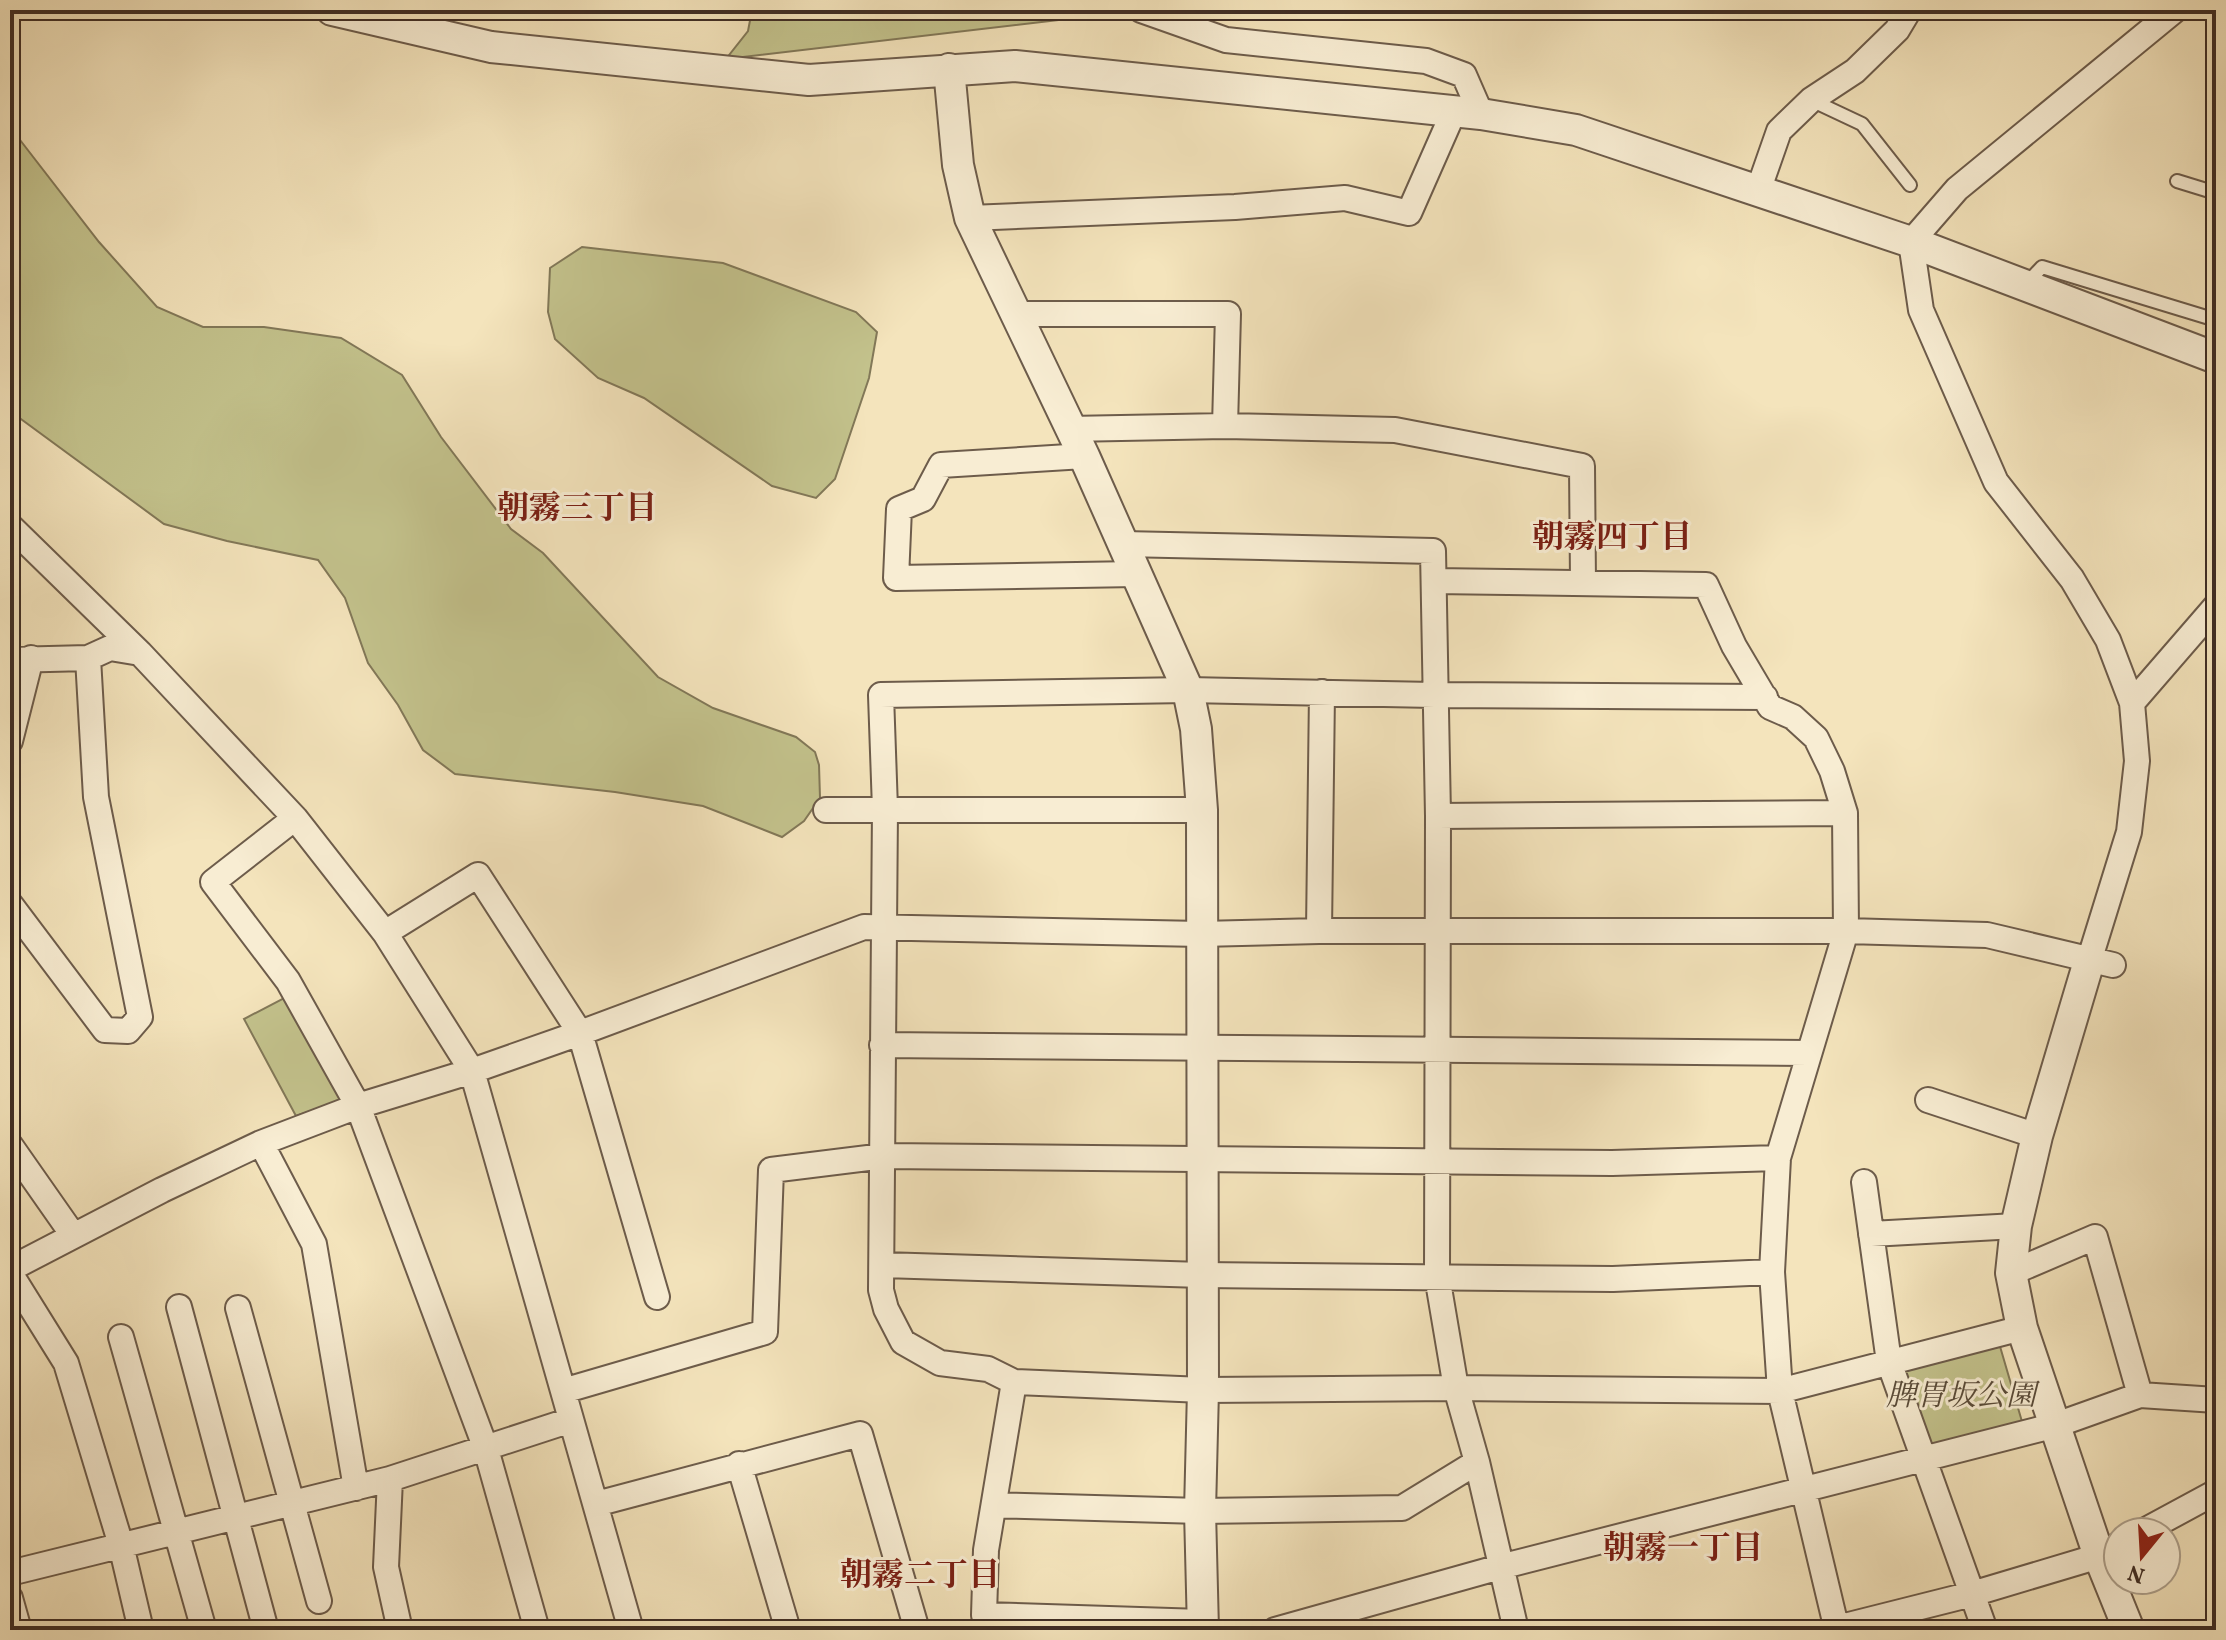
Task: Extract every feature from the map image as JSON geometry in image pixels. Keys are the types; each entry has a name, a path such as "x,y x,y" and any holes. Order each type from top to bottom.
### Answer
{"street":[{"path":"332,10 491,47 809,80 1015,66 1468,112 1576,130 1911,242 2216,358"},
{"path":"970,218 1235,207 1345,198 1409,213 1468,112 1464,75 1426,61 1226,40 1141,10"},
{"path":"1758,191 1779,131 1811,100 1855,71 1897,30 1909,10"},
{"path":"2102,1536 2056,1425 2022,1328 2011,1273 2016,1226 2037,1136 2101,962 2129,832 2137,761 2132,703 2108,640 2072,579 1996,482 1921,310 1911,242 1957,189 2175,10"},
{"path":"949,69 958,165 970,218 1137,574 1188,690 1196,729 1202,810 1202,1626 986,1622 986,1550 1014,1382"},
{"path":"1017,314 1228,314 1225,426"},
{"path":"1069,429 1225,426 1395,430 1582,466 1583,582"},
{"path":"1084,456 941,465 923,499 899,509 896,578 1137,574"},
{"path":"10,526 140,653 295,818 385,933 472,1071 631,1630"},
{"path":"1123,544 1433,551 1438,816 1437,1276 1456,1388 1477,1462 1516,1630"},
{"path":"1434,581 1706,585 1734,646 1770,707 1793,717 1816,738 1832,771 1845,813 1846,931 1778,1158 1772,1272 1780,1391 1834,1629 1972,1594 2102,1552"},
{"path":"2132,703 2216,606"},
{"path":"10,741 21,659 88,658 110,648 140,653"},
{"path":"10,904 105,1030 128,1031 140,1017 96,797 88,658"},
{"path":"1765,697 1188,690 881,695 885,809 881,1290 886,1309 903,1342 940,1363 988,1369 1014,1382 1203,1390 1456,1388 1780,1391 2022,1328"},
{"path":"1319,931 1322,692"},
{"path":"826,810 1202,810"},
{"path":"1438,816 1845,813"},
{"path":"295,818 213,882 288,981 358,1106 486,1449 537,1630"},
{"path":"385,933 478,875 580,1033 657,1297"},
{"path":"141,1630 121,1545 66,1363 10,1271 73,1235 261,1143 358,1106 580,1033 864,927 1201,934 1319,931 1846,931 1987,935 2101,962"},
{"path":"882,1045 1808,1053"},
{"path":"1928,1100 2037,1136"},
{"path":"261,1143 314,1244 356,1488"},
{"path":"10,1145 73,1235"},
{"path":"563,1391 765,1332 771,1170 884,1156 1612,1163 1778,1158"},
{"path":"1864,1182 1889,1362 1985,1630"},
{"path":"1871,1234 2016,1226"},
{"path":"2011,1273 2095,1237 2140,1395"},
{"path":"883,1265 1202,1275 1613,1279 1772,1272"},
{"path":"179,1307 266,1630"},
{"path":"238,1308 319,1601"},
{"path":"121,1337 204,1630"},
{"path":"1275,1630 1500,1567 2056,1425 2140,1395 2216,1400"},
{"path":"10,1573 390,1479 571,1420"},
{"path":"596,1504 860,1434 917,1630"},
{"path":"994,1505 1200,1511 1402,1508 1477,1462"},
{"path":"739,1464 788,1630"},
{"path":"390,1479 386,1567 400,1630"},
{"path":"2172,1516 2216,1492"},
{"path":"2120,1596 2129,1630"},
{"path":"10,1598 19,1630"}],"lane":[{"path":"1811,100 1862,124 1910,185"},
{"path":"2177,181 2216,193"},
{"path":"2025,285 2042,267 2216,320"}],"green space":[{"path":"752,10 1144,10 726,59 748,31"},
{"path":"10,127 99,242 157,307 203,327 264,327 341,338 402,375 441,437 511,529 543,553 658,677 713,708 796,737 815,752 819,765 820,798 804,821 782,837 703,806 615,792 455,774 423,750 398,705 368,663 345,598 318,560 164,524 10,411"},
{"path":"582,247 723,263 856,312 877,332 869,378 835,479 816,498 772,486 644,398 598,378 555,339 548,312 550,268"},
{"path":"288,996 343,1100 296,1116 244,1019"},
{"name":"脾胃坂公園","path":"1999,1343 2023,1425 1926,1451 1899,1368"}],"district":[{"name":"朝霧三丁目","path":"577,510"},
{"name":"朝霧四丁目","path":"1612,539"},
{"name":"朝霧一丁目","path":"1683,1550"},
{"name":"朝霧二丁目","path":"920,1577"}]}
